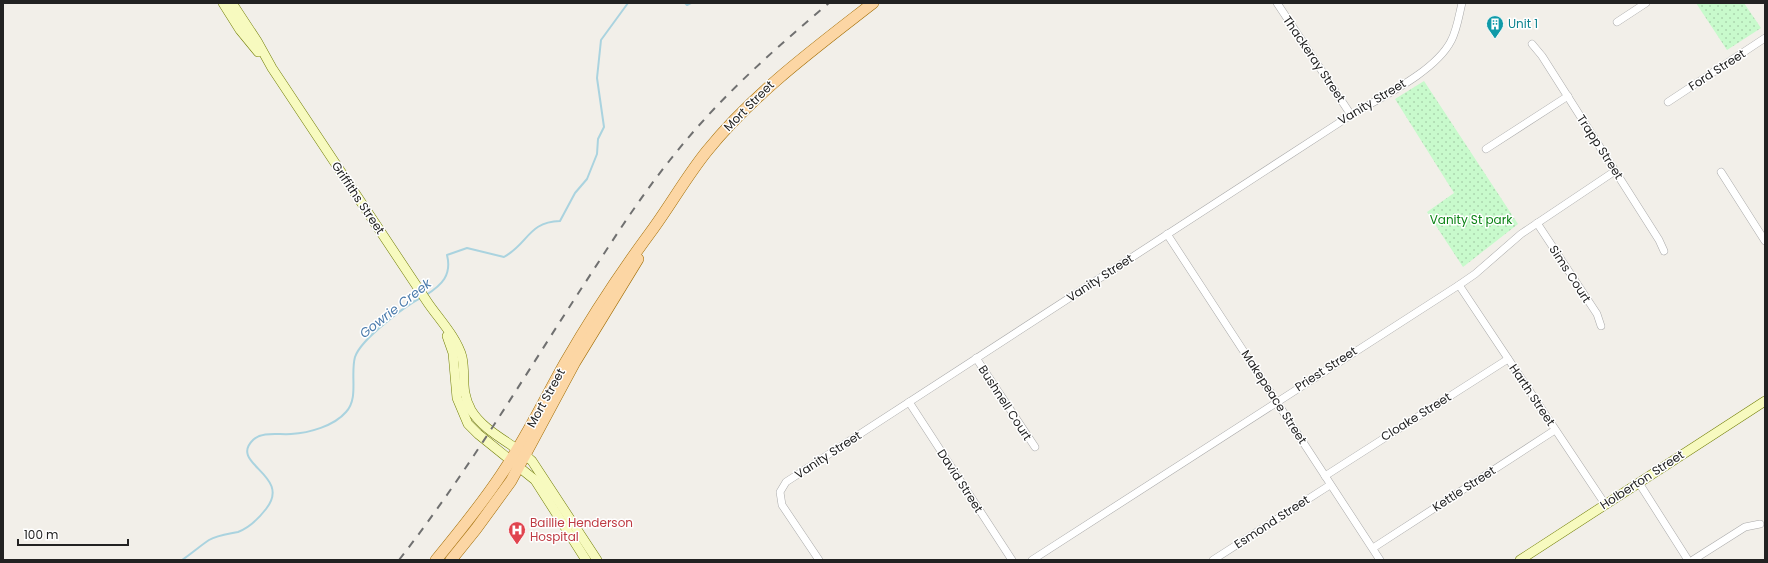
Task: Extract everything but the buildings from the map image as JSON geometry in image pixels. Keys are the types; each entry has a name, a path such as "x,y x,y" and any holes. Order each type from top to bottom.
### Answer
{"main road":[{"name":"Mort Street","path":"451,560 493,506 597,309 637,248 650,233 696,165 749,104 775,80 872,3"},
{"name":"Mort Street","path":"436,560 515,463"}],"street":[{"name":"Griffiths Street","path":"223,3 240,30 272,68"},
{"name":"Griffiths Street","path":"232,3 257,41 272,68 452,338 462,357 463,382 466,397 471,410 483,424 521,452 540,472 597,560"},
{"name":"Thackeray Street","path":"1277,3 1351,114"},
{"name":"Vanity Street","path":"819,560 782,505 780,492 786,482 1351,114 1424,71 1439,60 1451,41 1462,3"},
{"path":"1617,22 1646,3"},
{"name":"Ford Street","path":"1668,102 1765,38"},
{"name":"Trapp Street","path":"1532,44 1568,96 1659,240 1664,251"},
{"path":"1486,149 1568,96"},
{"name":"Priest Street","path":"1032,560 1276,401 1459,285 1475,274 1521,234 1615,171"},
{"path":"1721,172 1765,241"},
{"name":"Sims Court","path":"1537,223 1596,314 1601,326"},
{"name":"Makepeace Street","path":"1167,234 1380,560"},
{"name":"Harth Street","path":"1459,285 1605,504"},
{"name":"Griffiths Street","path":"444,327 453,353 455,386 462,412 468,424 478,434 535,480 586,560"},
{"name":"Bushnell Court","path":"976,358 1035,447"},
{"name":"Cloake Street","path":"1325,476 1508,359"},
{"name":"Holberton Street","path":"1520,560 1765,401"},
{"name":"David Street","path":"910,402 1012,560"},
{"name":"Kettle Street","path":"1373,548 1555,430"},
{"path":"1638,483 1688,560"},
{"name":"Esmond Street","path":"1213,560 1330,484"},
{"path":"1693,560 1745,527 1760,524"}],"green space":[{"path":"1696,3 1744,3 1761,28 1727,50"},
{"name":"Vanity St park","path":"1424,81 1518,224 1463,267 1427,212 1454,193 1395,99"}],"waterway":[{"name":"Gowrie Creek","path":"426,295 437,287 447,274 447,255 467,248 504,257 519,246 529,234 541,225 549,222 560,221 575,193 587,179 597,154 598,139 604,127 597,78 601,40 628,3"},
{"name":"Gowrie Creek","path":"685,3 687,5 691,3"},
{"name":"Gowrie Creek","path":"182,560 212,538 238,532 246,528 266,509 272,497 272,487 248,456 247,448 253,440 266,434 291,434 306,432 321,428 341,417 350,406 352,400 354,364 355,357 359,350 374,332 422,297"}],"railway":[{"path":"399,560 448,493 494,425 614,238 658,175 688,138 745,77 829,3"}],"place":[{"name":"Unit 1","path":"1495,39"},
{"name":"Baillie Henderson Hospital","path":"517,545"}]}
